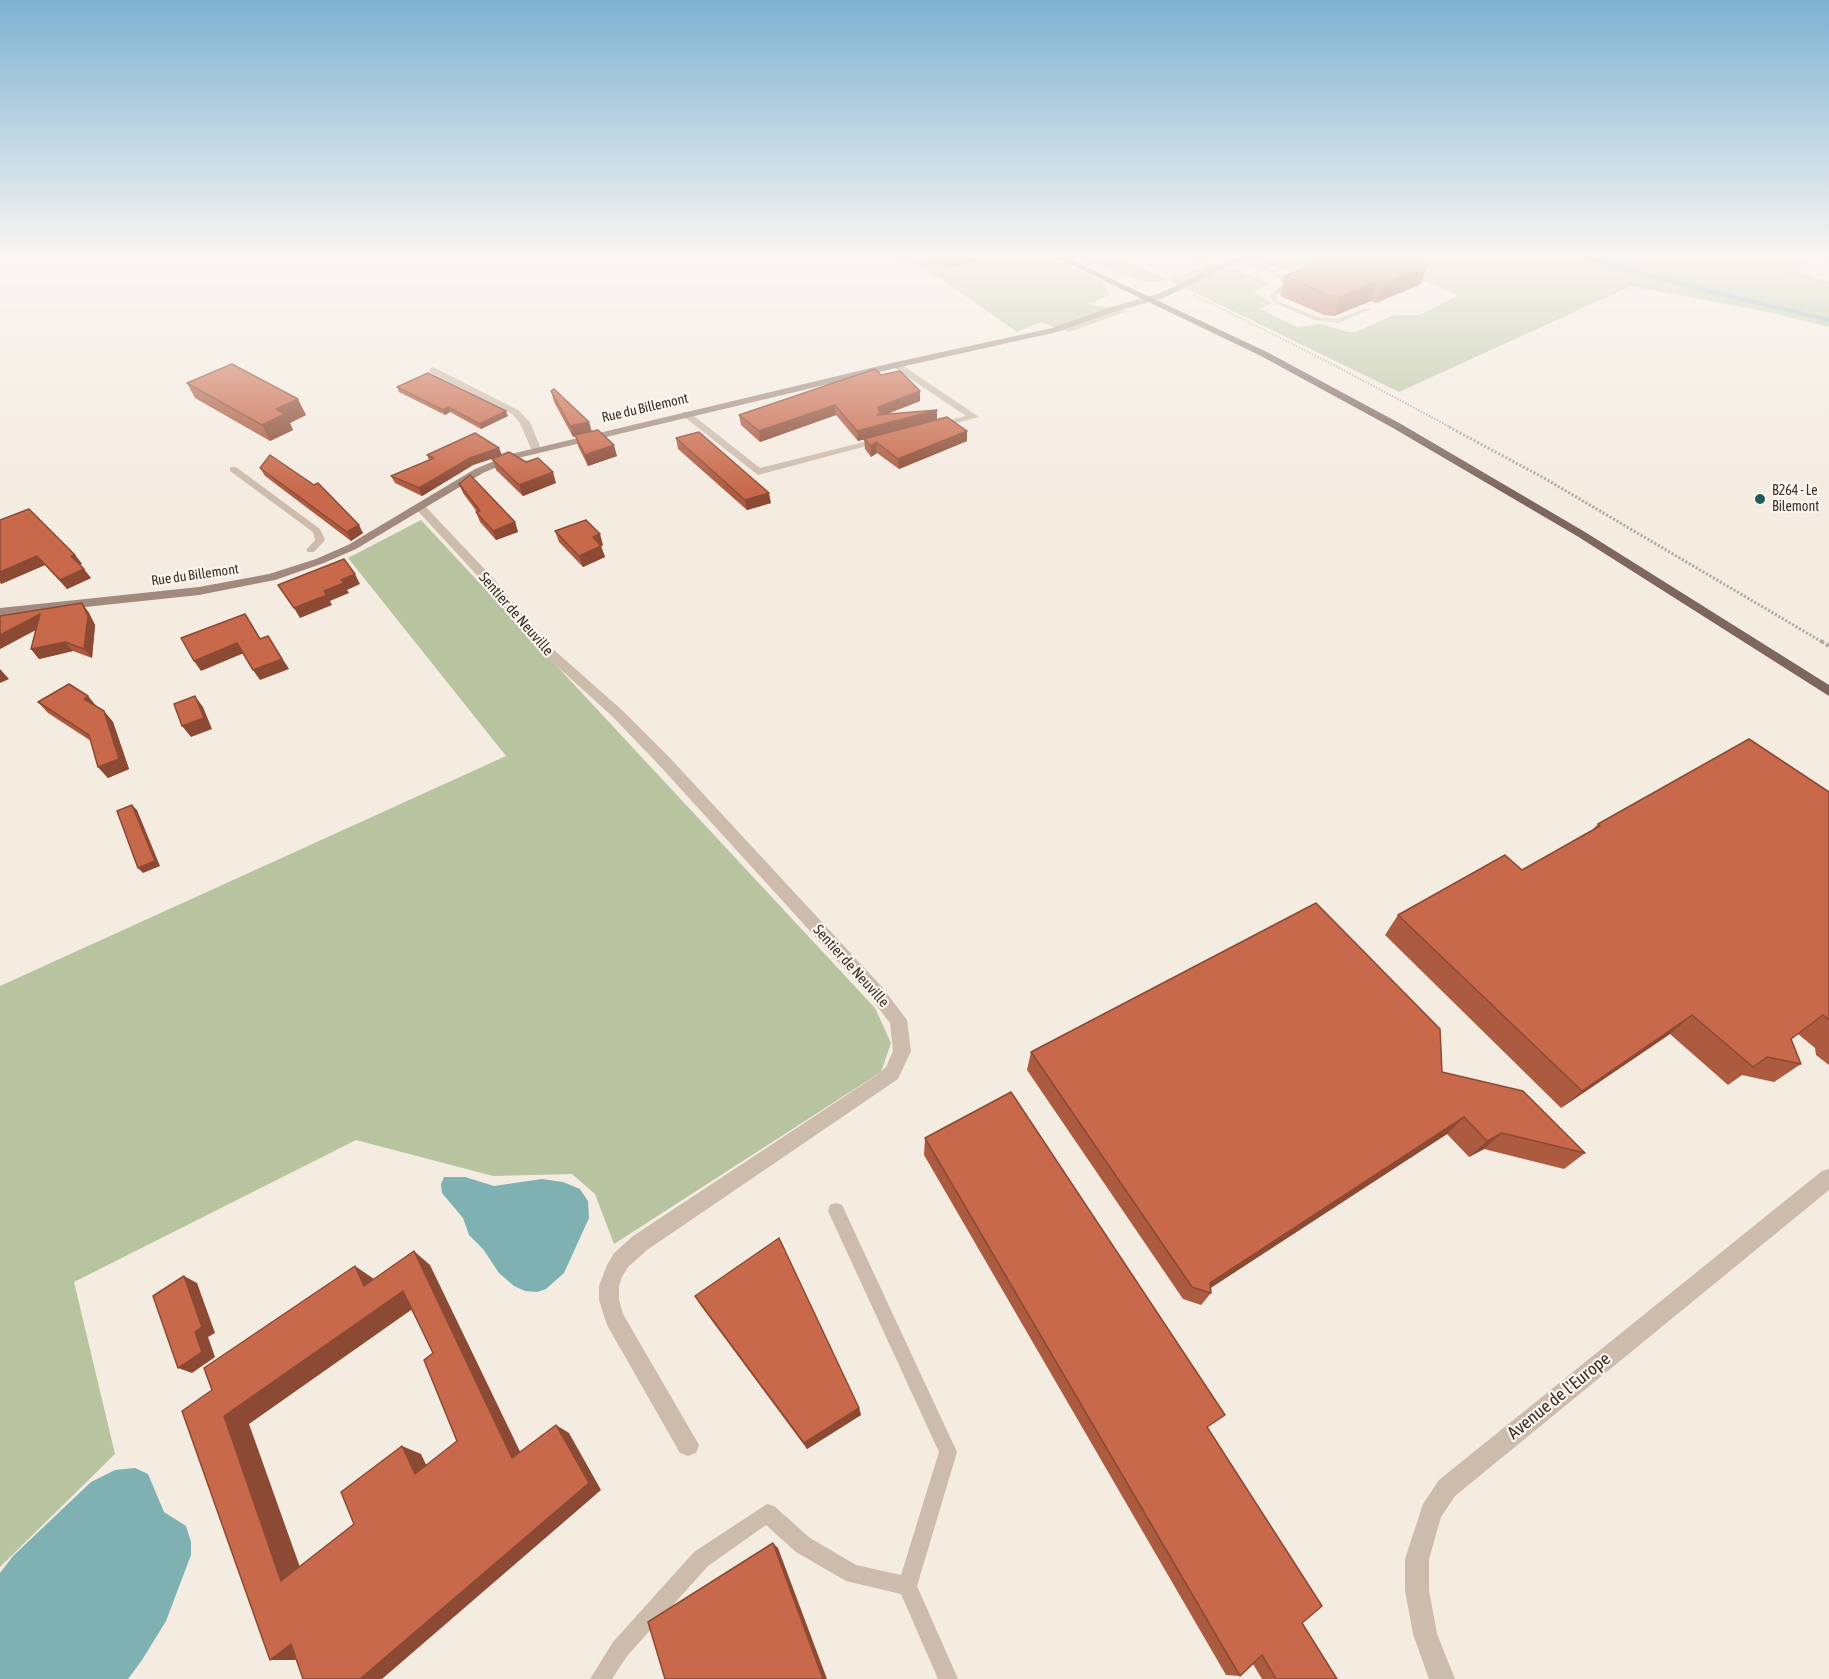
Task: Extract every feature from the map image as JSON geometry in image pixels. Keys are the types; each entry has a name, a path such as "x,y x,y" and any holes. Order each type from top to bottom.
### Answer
{"main road":[{"path":"1228,335 1397,426 1552,517 1707,612 1829,691"},
{"path":"1236,335 1264,354"}],"street":[{"name":"Rue du Billemont","path":"0,612 179,594 252,582 336,554 374,535 490,465 536,449 896,364 1029,335"},
{"path":"896,364 974,417 928,429"},
{"path":"433,370 515,412 525,422 536,449"},
{"path":"686,414 758,472 894,437"},
{"name":"Sentier de Neuville","path":"420,507 489,581 541,645 618,714 664,761 876,992 897,1020 901,1031 902,1051 897,1063 883,1081 639,1243 621,1260 614,1272 609,1287 609,1300 614,1318 688,1445"},
{"name":"Avenue de l'Europe","path":"1442,1679 1425,1634 1417,1590 1417,1559 1431,1512 1448,1488 1829,1178"}],"lane":[{"path":"233,469 317,531 320,540 311,550"},
{"path":"836,1211 948,1452 907,1586 948,1679"},
{"path":"600,1679 620,1649 701,1559 767,1513 803,1545 853,1574 907,1586"}],"path":[{"path":"1274,335 1342,369 1544,478 1741,592 1829,646"}],"green space":[{"path":"1283,335 1523,335 1399,392"},
{"path":"421,520 875,1008 891,1043 881,1072 614,1244 595,1194 572,1174 493,1176 356,1140 74,1282 115,1454 0,1567 0,986 506,756 348,558"}],"water":[{"path":"444,1177 465,1177 494,1186 542,1179 563,1182 580,1189 588,1201 589,1218 564,1273 546,1289 537,1292 525,1291 514,1286 499,1273 483,1249 469,1235 463,1218 442,1193 441,1184"},
{"path":"135,1468 148,1474 164,1512 186,1526 191,1542 191,1555 166,1621 142,1660 128,1679 0,1679 0,1573 13,1556 91,1482 115,1470"}],"building":[{"path":"232,364 298,399 276,409 285,414 262,425 187,383"},
{"path":"875,369 881,375 900,371 920,391 878,407 880,413 877,415 937,410 857,431 835,405 759,431 739,415"},
{"path":"428,373 506,411 480,424 448,407 443,410 397,387"},
{"path":"554,389 589,422 570,426 551,391"},
{"path":"947,417 967,431 898,459 876,442 871,446 864,439"},
{"path":"598,430 614,445 585,455 575,435"},
{"path":"699,432 769,493 745,500 676,438"},
{"path":"475,433 499,448 470,458 419,488 391,476 434,458 427,455"},
{"path":"509,452 526,462 538,458 553,472 519,485 492,459"},
{"path":"270,455 314,485 318,483 359,525 347,532 260,468"},
{"path":"470,475 515,522 493,531 476,512 480,511 459,484"},
{"path":"29,509 75,555 71,556 84,569 60,580 37,556 0,572 0,520"},
{"path":"586,520 600,534 593,537 601,546 579,556 555,531"},
{"path":"344,559 355,574 341,580 344,583 324,591 327,595 294,608 278,585"},
{"path":"82,603 88,616 84,649 65,642 31,649 40,614 0,635 0,616"},
{"path":"245,614 260,639 268,636 282,659 253,670 237,643 194,661 181,638"},
{"path":"69,684 88,696 84,699 104,711 119,759 98,767 89,735 38,702"},
{"path":"195,696 204,718 182,726 174,704"},
{"path":"1749,739 1829,792 1829,1020 1823,1015 1791,1039 1801,1064 1767,1057 1753,1067 1692,1015 1582,1091 1398,915 1505,855 1522,870 1600,826 1598,824"},
{"path":"132,805 155,861 138,868 117,811"},
{"path":"1316,903 1440,1029 1442,1072 1523,1091 1585,1153 1502,1133 1487,1141 1464,1117 1210,1283 1211,1293 1192,1287 1031,1052"},
{"path":"1011,1092 1225,1415 1207,1427 1322,1606 1302,1623 1337,1679 1276,1679 1262,1655 1240,1676 925,1138"},
{"path":"779,1238 859,1408 804,1443 695,1296"},
{"path":"414,1251 512,1458 556,1425 589,1483 360,1679 303,1679 291,1644 270,1660 182,1411 212,1390 204,1368 355,1266 364,1286","holes":["403,1291 433,1353 424,1360 457,1441 415,1474 402,1446 341,1492 354,1524 281,1581 224,1416"]},
{"path":"184,1276 202,1327 195,1332 202,1352 178,1368 153,1296"},
{"path":"773,1543 823,1679 665,1679 648,1622"}],"place":[{"name":"B264 - Le Bilemont","path":"1760,499"}]}
